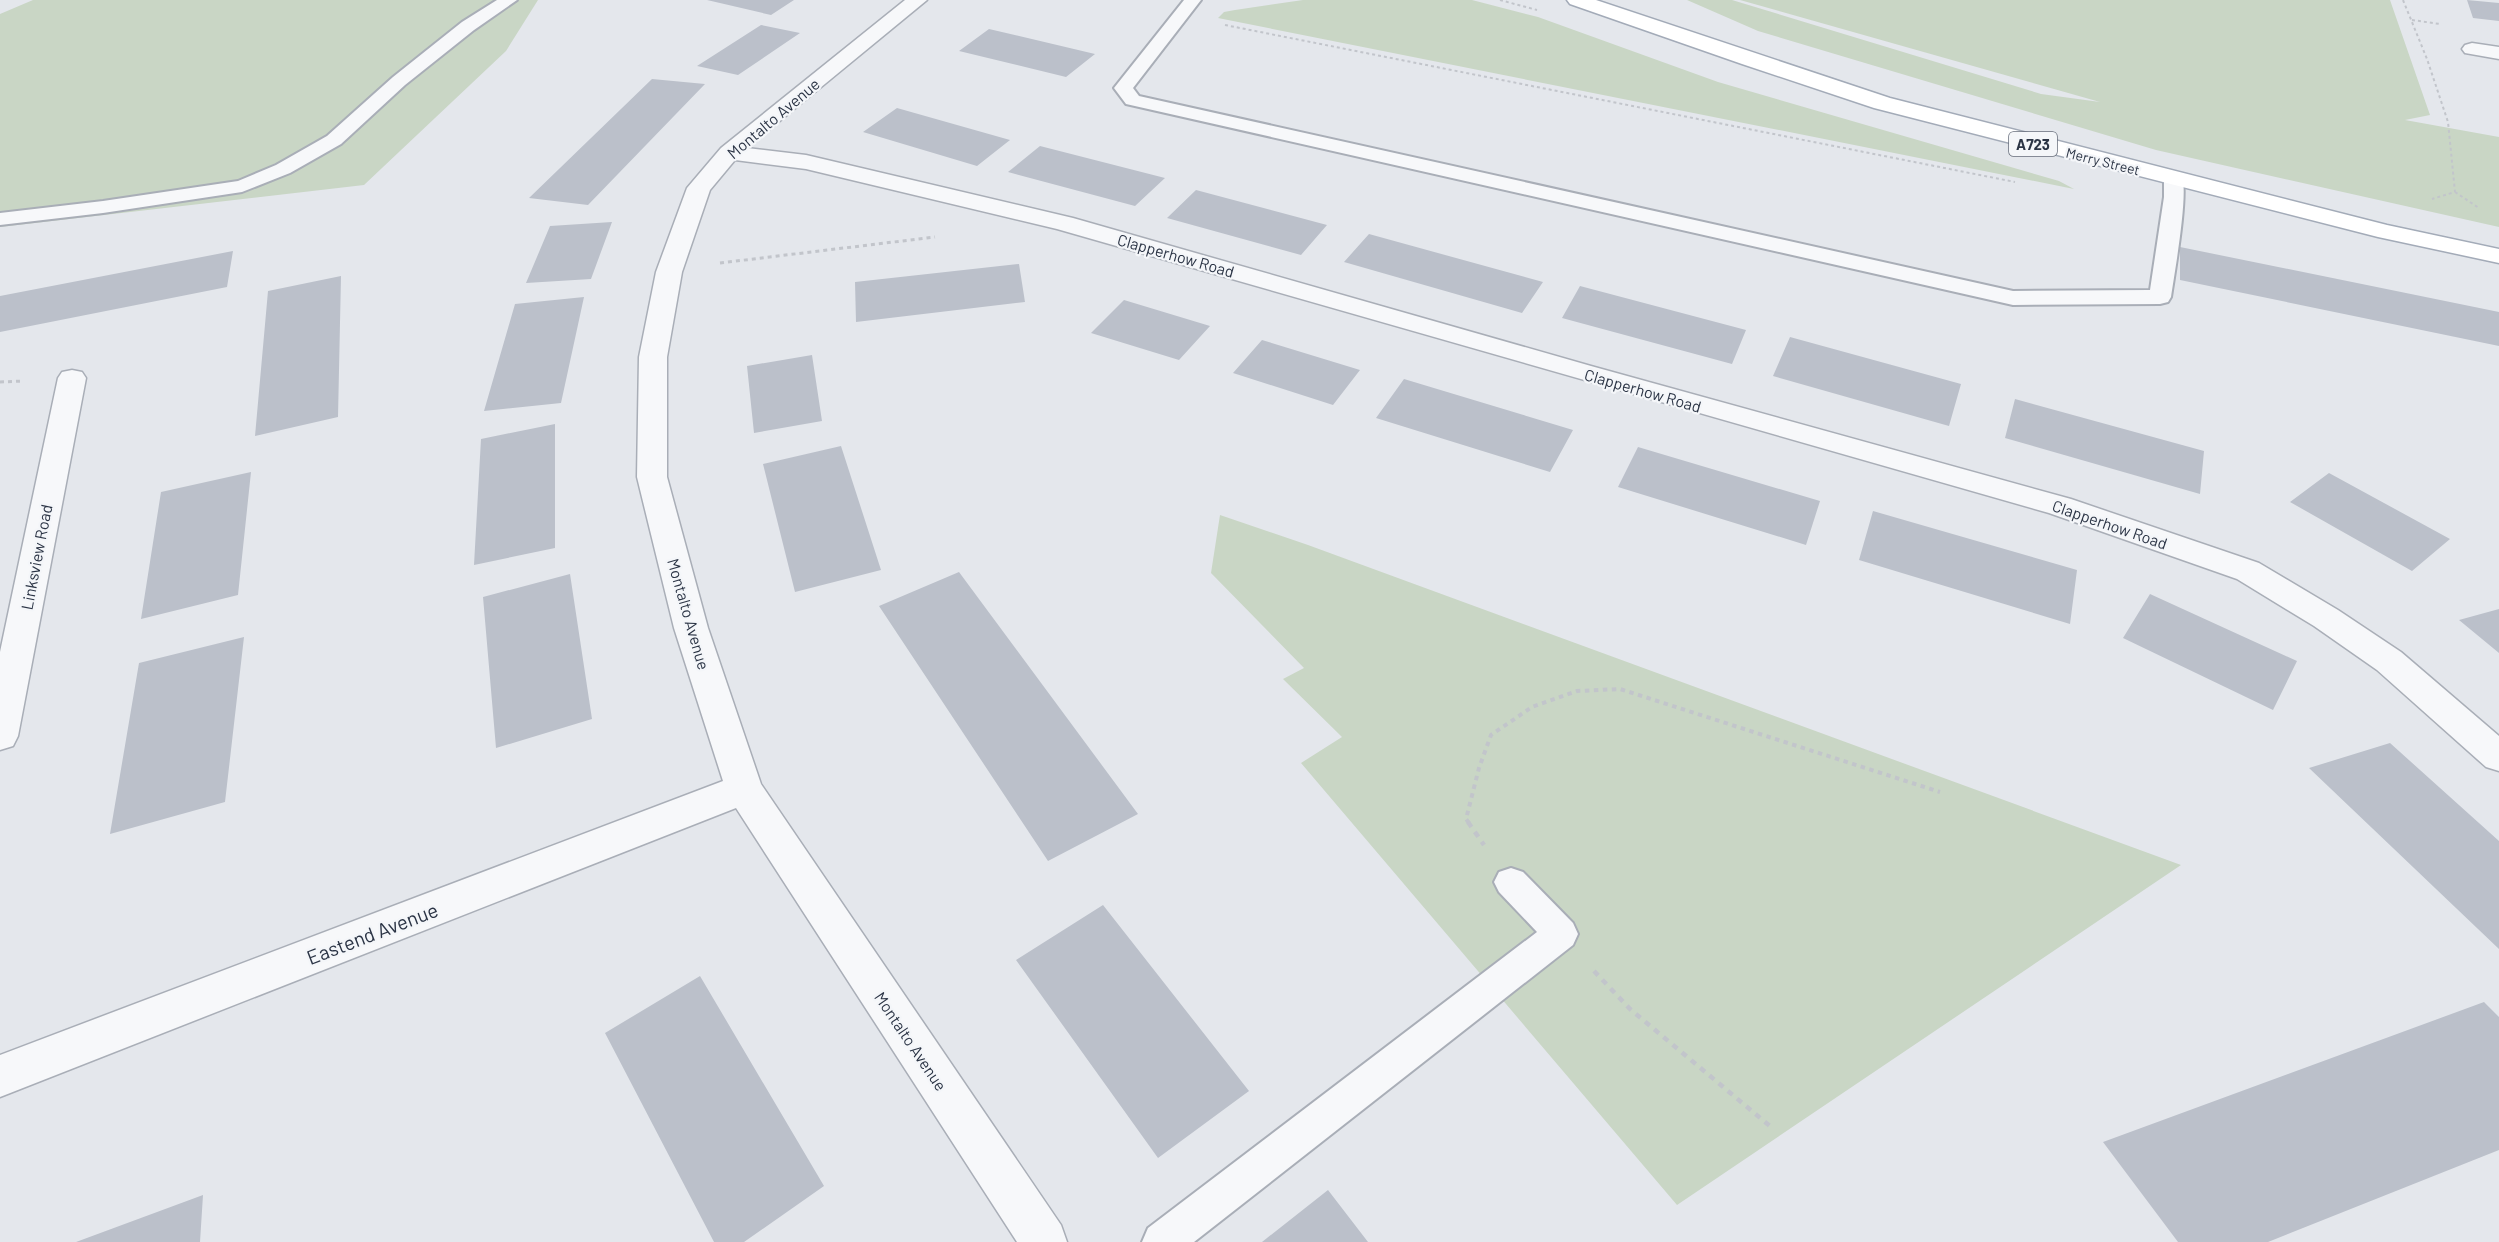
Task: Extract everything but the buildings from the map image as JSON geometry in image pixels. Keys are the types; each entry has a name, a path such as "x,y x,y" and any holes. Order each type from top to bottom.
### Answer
{"main road":[{"name":"Merry Street","path":"1577,0 1749,60 1882,103 2387,232 2499,256"}],"street":[{"name":"Montalto Avenue","path":"917,0 729,153 699,188 669,272 653,357 652,477 691,628 744,789 1044,1242"},
{"path":"2472,49 2499,53"},
{"name":"Clapperhow Road","path":"729,153 806,162 1064,223 1593,376 2060,506 2248,571 2326,618 2389,661 2499,757"},
{"name":"Linksview Road","path":"0,736 72,378"},
{"name":"Eastend Avenue","path":"0,1076 744,789"}],"lane":[{"path":"0,219 103,207 242,186 283,169 334,140 399,81 451,39 509,0"},
{"path":"1187,8 1123,88 1133,100 2013,298 2160,297 2174,197 2174,178"},
{"path":"1162,1242 1561,934 1511,882"}],"path":[{"path":"2403,0 2427,59 2448,122 2455,192 2433,199"},
{"path":"1187,8 2021,183"},
{"path":"669,272 756,257 941,237"},
{"path":"1511,882 1466,819 1479,768 1491,735 1532,707 1577,691 1620,689 1940,792"},
{"path":"1561,934 1630,1010 1771,1127"}],"green space":[{"path":"33,0 538,0 506,51 364,185 0,227 0,14"},
{"path":"1303,0 1472,0 1538,17 1718,82 2059,181 2074,189 1218,18 1224,12"},
{"path":"1687,0 1732,0 2041,94 2100,102 1740,0 2390,0 2430,115 2405,120 2499,137 2499,227 2156,150 1758,31"},
{"path":"1220,515 1308,545 2181,865 1677,1205 1301,763 1342,737 1283,679 1304,668 1211,573"}]}
